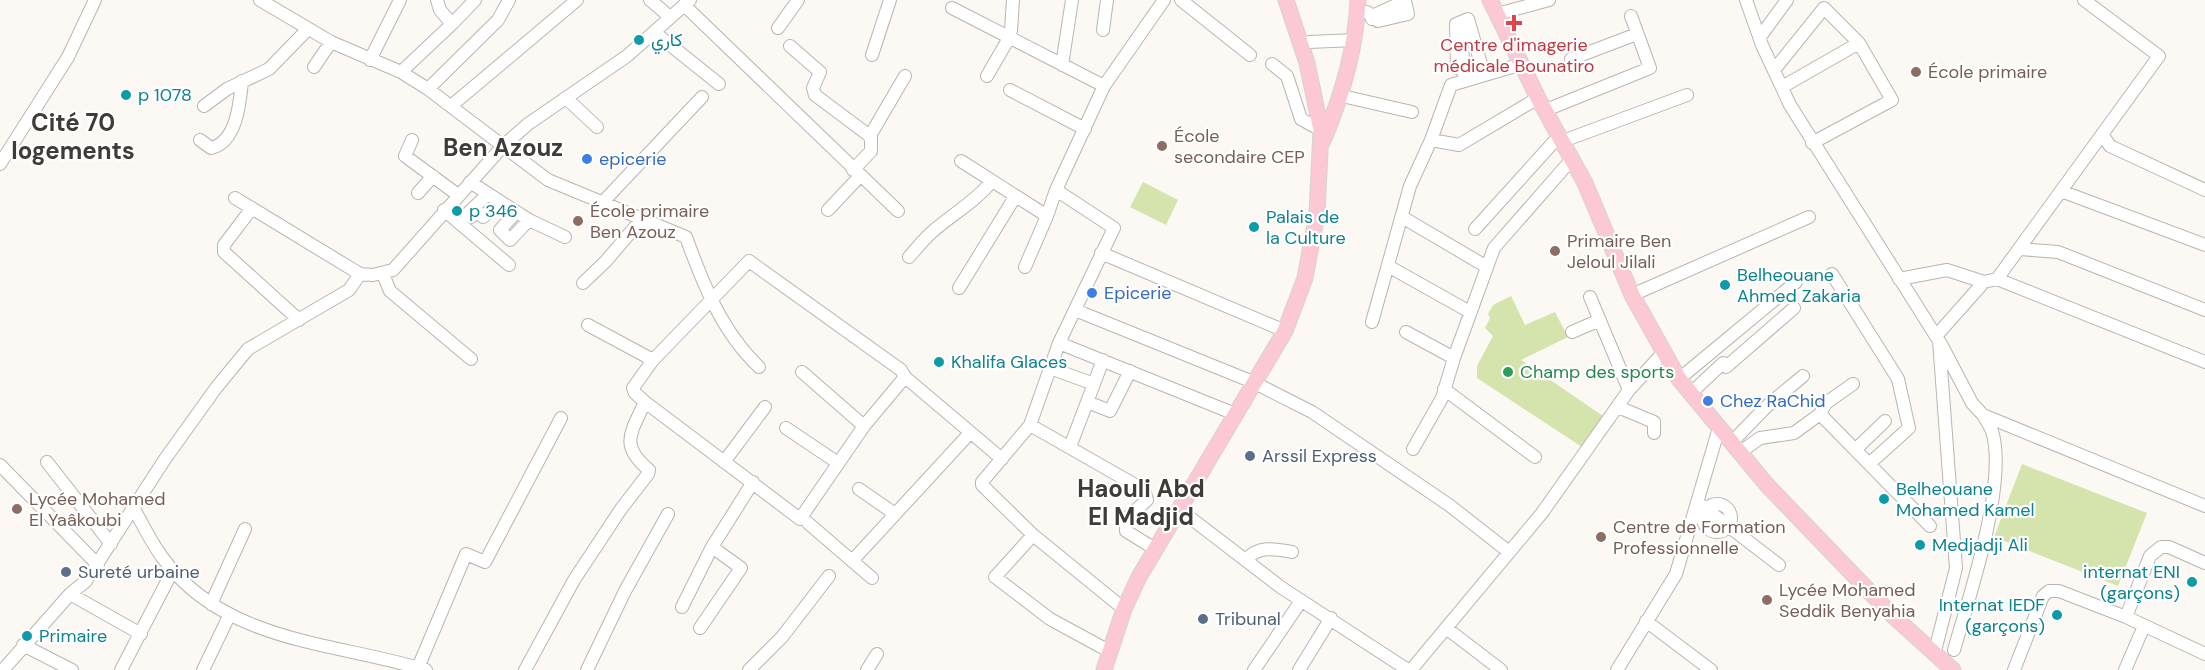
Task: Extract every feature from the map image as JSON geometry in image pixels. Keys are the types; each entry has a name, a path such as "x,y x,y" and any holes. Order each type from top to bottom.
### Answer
{"main road":[{"path":"1104,670 1124,609 1155,549 1284,331 1305,278 1317,214 1321,130 1307,63 1286,0"},
{"path":"1494,7 1542,104 1562,138 1632,296 1679,380 1735,448 1855,578 1934,655 1953,670"},
{"path":"1321,147 1342,96 1363,9"}],"street":[{"path":"0,164 68,57 95,0"},
{"path":"260,0 331,42 401,72 428,89 548,180 686,237 711,300 747,356 759,367"},
{"path":"370,60 400,0"},
{"path":"437,0 440,9 452,24"},
{"path":"401,72 475,0"},
{"path":"428,89 498,20 509,0"},
{"path":"451,106 577,0"},
{"path":"650,0 670,17"},
{"path":"778,28 798,0"},
{"path":"872,55 890,0"},
{"path":"987,76 1010,35 1013,0"},
{"path":"1062,65 1072,0"},
{"path":"1103,30 1107,0"},
{"path":"1025,267 1056,190 1104,86 1164,0"},
{"path":"1181,0 1250,55"},
{"path":"1494,7 1549,0"},
{"path":"1746,0 1774,70 1812,143 1937,338 1972,403 1992,430 1995,489 1971,600 1954,650"},
{"path":"1760,38 1787,0"},
{"path":"1997,279 2159,56 2084,0"},
{"path":"235,198 360,274 383,274 393,270 503,146 528,124 627,57 687,2 857,173 898,211"},
{"path":"952,8 1010,35 1104,86"},
{"path":"1774,70 1824,8 1858,43 1892,100 1812,143"},
{"path":"1431,140 1459,145 1542,104 1650,68 1631,16"},
{"path":"1468,19 1480,64 1463,67 1457,68 1456,24 1468,19"},
{"path":"1372,322 1410,186 1431,140 1451,85 1449,26"},
{"path":"204,106 242,81 269,69 308,29"},
{"path":"654,32 719,84"},
{"path":"1571,59 1637,33"},
{"path":"1309,42 1354,40"},
{"path":"314,68 331,42"},
{"path":"1782,87 1858,43"},
{"path":"790,46 820,72 813,88 814,95 871,137"},
{"path":"1272,64 1287,76 1300,119 1321,130"},
{"path":"1451,85 1522,64"},
{"path":"1463,67 1464,81"},
{"path":"828,210 871,151 871,137 905,76"},
{"path":"200,140 211,148 216,146 231,129 240,112 242,81"},
{"path":"1010,90 1085,129"},
{"path":"1475,230 1562,138 1687,94"},
{"path":"1342,96 1412,112"},
{"path":"602,203 702,97"},
{"path":"566,98 597,127"},
{"path":"2102,134 2110,146 2205,190"},
{"path":"412,140 405,156 458,195"},
{"path":"1413,449 1442,398 1443,389 1494,248 1572,159"},
{"path":"961,161 1047,216"},
{"path":"418,193 433,176"},
{"path":"470,182 529,220 565,237"},
{"path":"909,257 932,232 968,202 976,199 991,182"},
{"path":"1056,190 1114,228 1059,343 1030,425 982,482 982,485 1033,535 1124,609"},
{"path":"2061,191 2205,244"},
{"path":"488,194 468,214 471,217 477,211 483,218 499,202"},
{"path":"960,288 1015,196"},
{"path":"252,208 224,244 224,252 299,320"},
{"path":"444,210 508,265"},
{"path":"516,212 500,230 510,240 529,220"},
{"path":"1402,217 1487,267"},
{"path":"1632,296 1809,217"},
{"path":"583,283 606,261 641,220"},
{"path":"2020,249 2058,252 2205,310"},
{"path":"1101,253 1284,331"},
{"path":"905,377 864,426 800,519 645,402 634,393 633,388 653,360 749,261 901,370 905,377 1002,459"},
{"path":"1388,266 1470,312"},
{"path":"1899,279 1947,270 1984,282 1997,279 2205,362"},
{"path":"3,670 70,594 86,581 216,388 248,349 349,290 360,274"},
{"path":"383,274 390,291 471,359"},
{"path":"1832,274 1898,379 1909,428 1869,464"},
{"path":"1679,380 1796,282"},
{"path":"1934,655 1956,568 1937,338 1984,282"},
{"path":"1590,297 1629,390"},
{"path":"1690,394 1723,363 1725,367 1794,308"},
{"path":"1075,310 1253,382 1312,412 1449,505 1509,552"},
{"path":"1572,332 1600,320"},
{"path":"588,325 653,360"},
{"path":"1406,332 1454,358"},
{"path":"1059,343 1235,414"},
{"path":"1180,510 1301,601 1331,618 1409,670 1572,474 1629,390 1663,353"},
{"path":"1070,447 1103,360"},
{"path":"1050,368 1094,384"},
{"path":"1095,405 1110,411 1130,371"},
{"path":"802,372 864,426"},
{"path":"1735,448 1767,406 1803,376"},
{"path":"1735,448 1760,438 1794,433 1820,414 1826,404 1853,384"},
{"path":"1443,389 1535,457"},
{"path":"525,670 574,580 621,509 648,474 649,470 632,452 629,438 645,402"},
{"path":"724,462 765,407"},
{"path":"1618,407 1654,422 1654,433"},
{"path":"1820,414 1930,526"},
{"path":"1983,415 2205,506"},
{"path":"134,509 162,558 211,604 229,616 289,638 420,669 466,554 485,562 561,418"},
{"path":"1855,450 1885,421"},
{"path":"1030,425 1144,490 1147,500 1126,519 1126,531 1155,549"},
{"path":"786,428 838,463"},
{"path":"1617,670 1676,574 1702,506 1719,428"},
{"path":"852,561 970,433"},
{"path":"47,462 111,544"},
{"path":"0,465 98,565"},
{"path":"682,607 712,548 753,482"},
{"path":"859,489 895,514"},
{"path":"1702,506 1779,565"},
{"path":"587,670 625,591 668,514"},
{"path":"808,523 872,578"},
{"path":"211,604 245,529"},
{"path":"1033,535 995,577 1050,619 1109,651"},
{"path":"2126,617 2150,556 2161,547 2205,563"},
{"path":"700,628 741,568 712,548"},
{"path":"1246,560 1251,554 1265,549 1292,552"},
{"path":"121,670 173,570"},
{"path":"749,670 782,637 829,576"},
{"path":"2014,670 2043,596 2049,591 2059,591 2126,617 2205,654"},
{"path":"70,594 141,634"},
{"path":"1254,670 1301,601"},
{"path":"203,670 229,616"},
{"path":"1299,670 1331,618"},
{"path":"1646,621 1711,670"},
{"path":"2125,670 2144,626"},
{"path":"1446,628 1502,670"},
{"path":"23,645 72,670"},
{"path":"867,670 877,654"}],"green space":[{"path":"1143,182 1178,200 1166,225 1130,207"},
{"name":"Champ des sports","path":"1511,296 1525,325 1555,312 1568,337 1521,360 1603,416 1582,447 1477,378 1477,366 1493,336 1485,328 1490,318 1488,314 1493,305"},
{"path":"2022,464 2147,513 2118,586 1994,537"}],"place":[{"name":"Centre d'imagerie médicale Bounatiro","path":"1514,23"},
{"name":"كاري","path":"639,40"},
{"name":"École primaire","path":"1916,72"},
{"name":"p 1078","path":"126,95"},
{"name":"École secondaire CEP","path":"1162,146"},
{"name":"epicerie","path":"587,159"},
{"name":"p 346","path":"457,211"},
{"name":"École primaire Ben Azouz","path":"578,221"},
{"name":"Palais de la Culture","path":"1254,227"},
{"name":"Primaire Ben Jeloul Jilali","path":"1555,251"},
{"name":"Belheouane Ahmed Zakaria","path":"1725,285"},
{"name":"Epicerie","path":"1092,293"},
{"name":"Khalifa Glaces","path":"939,362"},
{"name":"Champ des sports","path":"1508,372"},
{"name":"Chez RaChid","path":"1708,401"},
{"name":"Arssil Express","path":"1250,456"},
{"name":"Belheouane Mohamed Kamel","path":"1884,499"},
{"name":"Lycée Mohamed El Yaâkoubi","path":"17,509"},
{"name":"Centre de Formation Professionnelle","path":"1601,537"},
{"name":"Medjadji Ali","path":"1920,545"},
{"name":"Sureté urbaine","path":"66,572"},
{"name":"internat ENI (garçons)","path":"2192,582"},
{"name":"Lycée Mohamed Seddik Benyahia","path":"1767,600"},
{"name":"Internat IEDF (garçons)","path":"2057,615"},
{"name":"Tribunal","path":"1203,619"},
{"name":"Primaire","path":"27,636"}],"district":[{"name":"Cité 70 logements","path":"73,136"},
{"name":"Ben Azouz","path":"503,147"},
{"name":"Haouli Abd El Madjid","path":"1141,502"}]}
